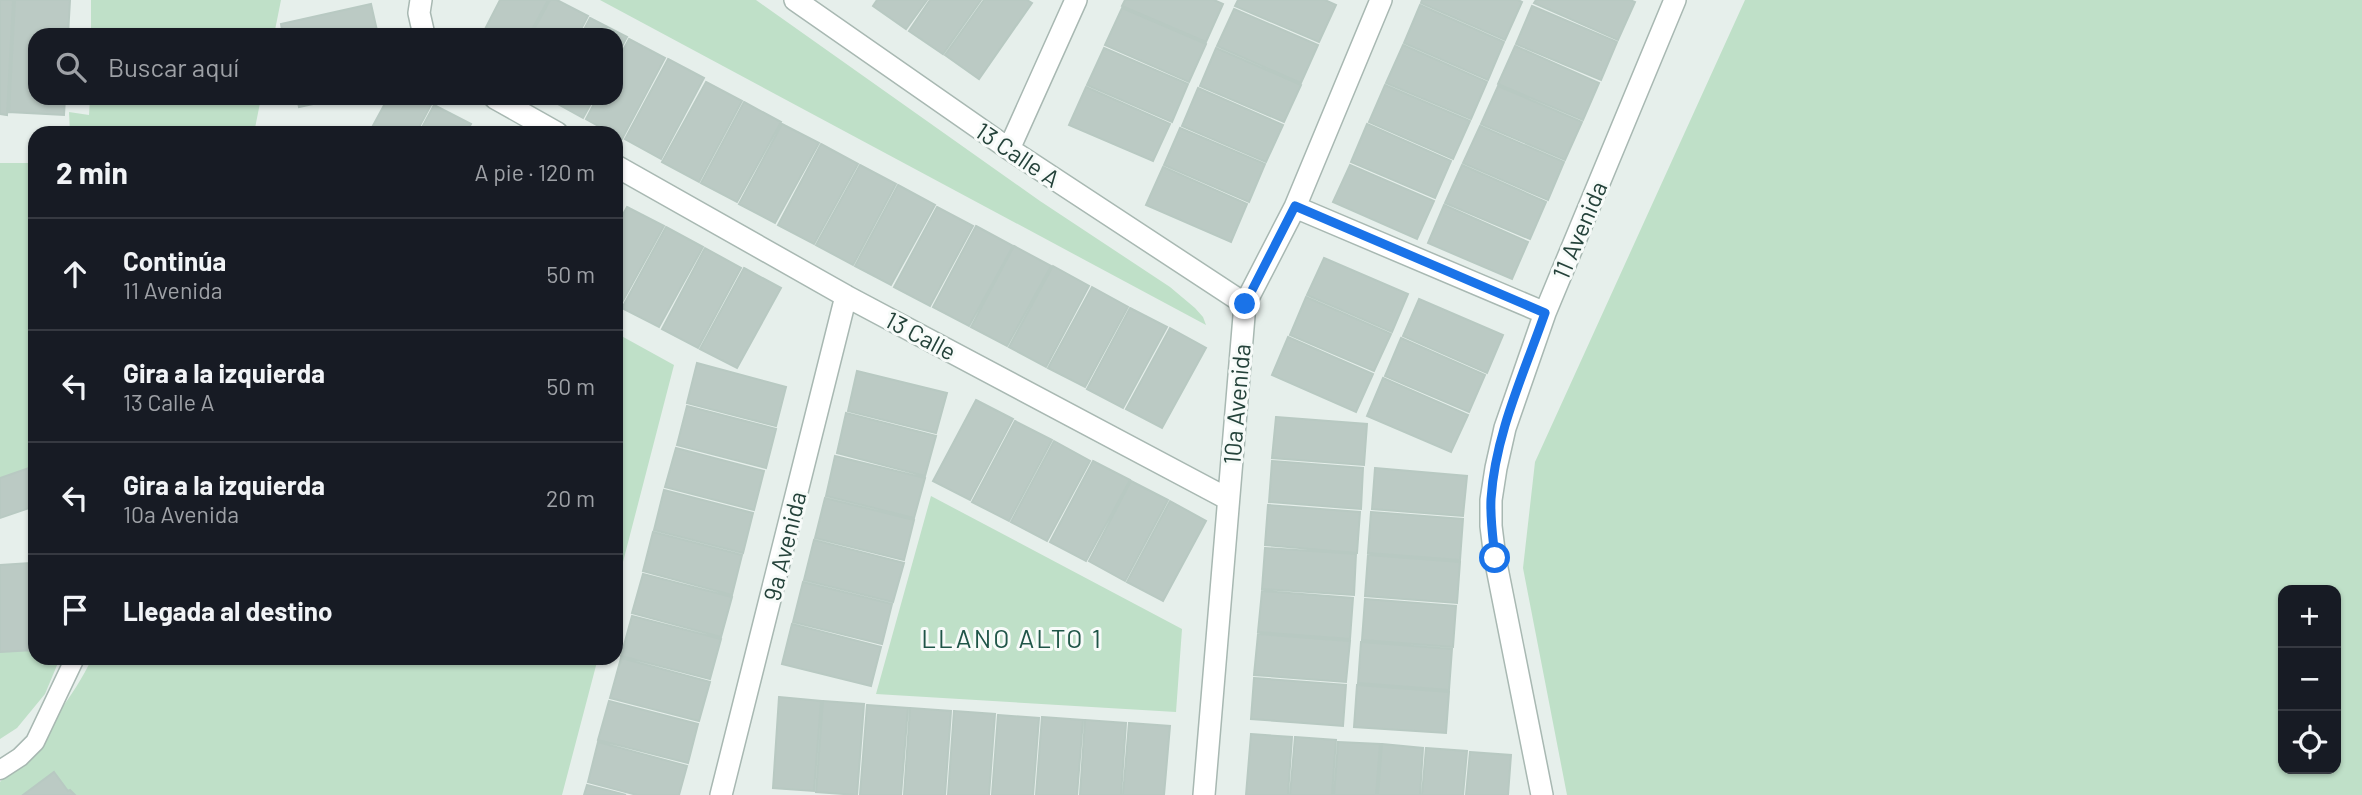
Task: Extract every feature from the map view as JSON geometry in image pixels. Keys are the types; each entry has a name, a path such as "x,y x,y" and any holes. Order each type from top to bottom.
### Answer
{"street":[{"path":"421,0 419,13 423,28"},
{"name":"13 Calle A","path":"795,0 1009,149 1245,304"},
{"path":"1009,149 1076,0"},
{"name":"10a Avenida","path":"1205,795 1245,304 1295,206 1381,0"},
{"name":"11 Avenida","path":"1542,795 1495,558 1491,500 1496,468 1505,428 1545,313 1675,0"},
{"path":"507,105 545,126"},
{"name":"13 Calle","path":"623,170 846,296 1228,499"},
{"path":"1295,206 1545,313"},
{"name":"9a Avenida","path":"721,795 846,296"}],"lane":[{"path":"0,770 20,757 35,741 72,665"}],"green space":[{"path":"91,0 281,0 275,28 91,28"},
{"path":"600,0 756,0 1040,201 1170,287 1195,308 1206,325"},
{"path":"1745,0 2362,0 2362,795 1567,795 1523,568 1535,462"},
{"path":"90,105 260,105 255,126 70,126 69,112 89,115"},
{"path":"0,163 28,163 28,468 0,478"},
{"path":"623,337 674,365 623,562"},
{"path":"931,496 1182,629 1176,712 876,694"},
{"path":"28,650 28,665 57,665 45,694 17,728 0,739 0,652"},
{"path":"88,665 596,665 562,795 75,795 68,791 53,773 23,795 0,795 0,782 38,738"}],"building":[{"path":"0,0 13,0 7,115 0,114"},
{"path":"15,0 70,0 68,28 28,28 28,105 65,105 64,115 9,112"},
{"path":"500,0 548,0 533,28 486,28"},
{"path":"550,0 557,0 588,16 582,28 535,28"},
{"path":"877,0 927,0 906,29 873,6"},
{"path":"930,0 981,0 943,54 909,31"},
{"path":"984,0 1027,0 1032,3 979,79 945,55"},
{"path":"1125,0 1214,0 1223,4 1206,42 1122,6"},
{"path":"1238,0 1325,0 1336,5 1319,42 1235,6"},
{"path":"1422,0 1522,2 1505,40 1421,3"},
{"path":"1536,0 1635,2 1618,40 1534,3"},
{"path":"371,4 376,28 282,28 281,24"},
{"path":"1420,5 1504,42 1488,80 1404,43"},
{"path":"1532,6 1617,42 1601,80 1516,44"},
{"path":"1122,8 1206,44 1189,82 1105,45"},
{"path":"1234,9 1318,45 1301,83 1217,46"},
{"path":"590,18 609,28 585,28"},
{"path":"629,39 665,58 623,137 623,126 598,126 586,119 593,105 623,105 623,50"},
{"path":"1403,45 1487,82 1471,119 1386,83"},
{"path":"1515,46 1599,83 1583,120 1498,84"},
{"path":"1104,48 1188,84 1172,122 1087,85"},
{"path":"1216,48 1301,85 1284,122 1200,86"},
{"path":"668,59 704,78 661,159 625,139"},
{"path":"706,82 742,101 699,182 662,162"},
{"path":"1385,85 1470,121 1453,159 1369,122"},
{"path":"1498,86 1582,122 1565,160 1481,124"},
{"path":"1086,87 1170,124 1153,161 1069,125"},
{"path":"1198,88 1283,125 1266,162 1182,126"},
{"path":"744,102 781,122 737,202 701,183"},
{"path":"384,105 431,105 420,126 373,126"},
{"path":"434,105 471,124 470,126 423,126"},
{"path":"560,105 590,105 583,118"},
{"path":"782,124 819,143 775,223 739,204"},
{"path":"1367,124 1451,161 1435,198 1351,162"},
{"path":"1480,126 1564,162 1548,200 1463,163"},
{"path":"1180,128 1265,164 1249,202 1164,165"},
{"path":"821,144 858,164 814,244 778,225"},
{"path":"860,165 896,184 853,265 816,245"},
{"path":"1350,165 1434,201 1417,239 1333,202"},
{"path":"1462,165 1546,202 1530,239 1445,203"},
{"path":"1163,167 1247,204 1231,242 1146,205"},
{"path":"898,185 935,205 891,285 855,266"},
{"path":"1444,205 1528,242 1512,279 1428,243"},
{"path":"627,207 664,226 623,301 623,214"},
{"path":"937,207 973,226 930,306 894,287"},
{"path":"976,226 1013,246 969,326 933,307"},
{"path":"666,227 703,247 659,327 623,306"},
{"path":"1014,246 1051,266 1007,346 971,327"},
{"path":"705,248 741,268 698,348 662,329"},
{"path":"1324,258 1408,294 1392,332 1307,295"},
{"path":"1053,266 1089,286 1046,367 1009,347"},
{"path":"744,268 781,288 737,368 700,349"},
{"path":"1092,287 1128,307 1085,387 1048,368"},
{"path":"1306,297 1391,334 1374,371 1290,335"},
{"path":"1419,299 1503,335 1487,373 1403,336"},
{"path":"1130,308 1167,327 1123,408 1087,389"},
{"path":"1170,328 1206,348 1162,428 1126,409"},
{"path":"1288,337 1373,374 1356,412 1272,375"},
{"path":"1401,338 1485,375 1469,412 1385,376"},
{"path":"697,363 786,387 776,426 687,403"},
{"path":"857,371 947,393 936,433 848,411"},
{"path":"1383,378 1468,415 1451,452 1367,416"},
{"path":"976,400 1013,419 970,500 933,481"},
{"path":"687,406 776,429 766,468 677,445"},
{"path":"846,413 936,436 925,476 837,453"},
{"path":"1276,417 1367,424 1364,465 1272,458"},
{"path":"1015,421 1052,440 1009,521 972,502"},
{"path":"1054,441 1090,461 1047,541 1011,522"},
{"path":"676,448 764,471 754,510 665,487"},
{"path":"835,456 925,478 914,518 826,496"},
{"path":"1093,461 1130,480 1086,561 1050,542"},
{"path":"1272,461 1363,468 1361,509 1269,502"},
{"path":"28,468 28,508 0,518 0,478"},
{"path":"1375,468 1467,476 1463,516 1372,509"},
{"path":"1131,481 1168,500 1125,581 1089,561"},
{"path":"664,490 753,513 743,553 654,530"},
{"path":"825,498 914,520 904,560 815,538"},
{"path":"1170,501 1206,521 1163,601 1127,582"},
{"path":"1268,505 1360,512 1357,553 1265,545"},
{"path":"1371,512 1463,519 1460,560 1368,553"},
{"path":"653,532 742,555 732,595 643,571"},
{"path":"814,540 904,563 893,602 804,580"},
{"path":"1265,548 1356,554 1354,595 1262,589"},
{"path":"1368,555 1460,562 1457,603 1365,596"},
{"path":"28,563 28,650 0,652 0,565"},
{"path":"643,574 732,597 721,637 632,613"},
{"path":"803,582 892,604 882,644 793,622"},
{"path":"1262,591 1353,598 1350,639 1258,632"},
{"path":"1365,599 1456,606 1453,647 1362,640"},
{"path":"632,616 721,639 710,679 623,657"},
{"path":"792,624 881,647 871,686 782,664"},
{"path":"1258,634 1350,641 1346,682 1254,675"},
{"path":"1361,642 1452,649 1449,690 1358,683"},
{"path":"623,659 710,682 699,721 610,698"},
{"path":"1254,678 1346,685 1343,726 1251,719"},
{"path":"1357,685 1449,692 1446,733 1354,727"},
{"path":"779,697 821,701 814,791 773,788"},
{"path":"609,701 698,724 688,763 598,740"},
{"path":"823,701 864,704 857,795 816,792"},
{"path":"867,705 908,708 901,795 860,795"},
{"path":"910,708 951,711 945,795 904,795"},
{"path":"954,711 995,714 989,795 948,795"},
{"path":"998,715 1039,718 1033,795 992,795"},
{"path":"1042,717 1083,720 1077,795 1036,795"},
{"path":"1085,720 1126,723 1121,795 1080,795"},
{"path":"1129,723 1170,726 1164,795 1123,795"},
{"path":"1251,734 1292,737 1288,795 1246,795"},
{"path":"1295,737 1336,740 1332,795 1290,795"},
{"path":"598,742 687,766 679,795 637,795 588,782"},
{"path":"1338,742 1380,744 1376,795 1334,795"},
{"path":"1382,744 1423,748 1420,795 1378,795"},
{"path":"1426,748 1467,751 1463,795 1422,795"},
{"path":"1470,752 1511,755 1508,795 1466,795"},
{"path":"54,772 68,791 75,795 23,795"},
{"path":"587,785 626,795 584,795"}],"district":[{"name":"LLANO ALTO 1","path":"1012,637"}],"route":[{"path":"1245,304 1295,206 1545,313 1505,428 1496,468 1491,500 1495,558"}]}
